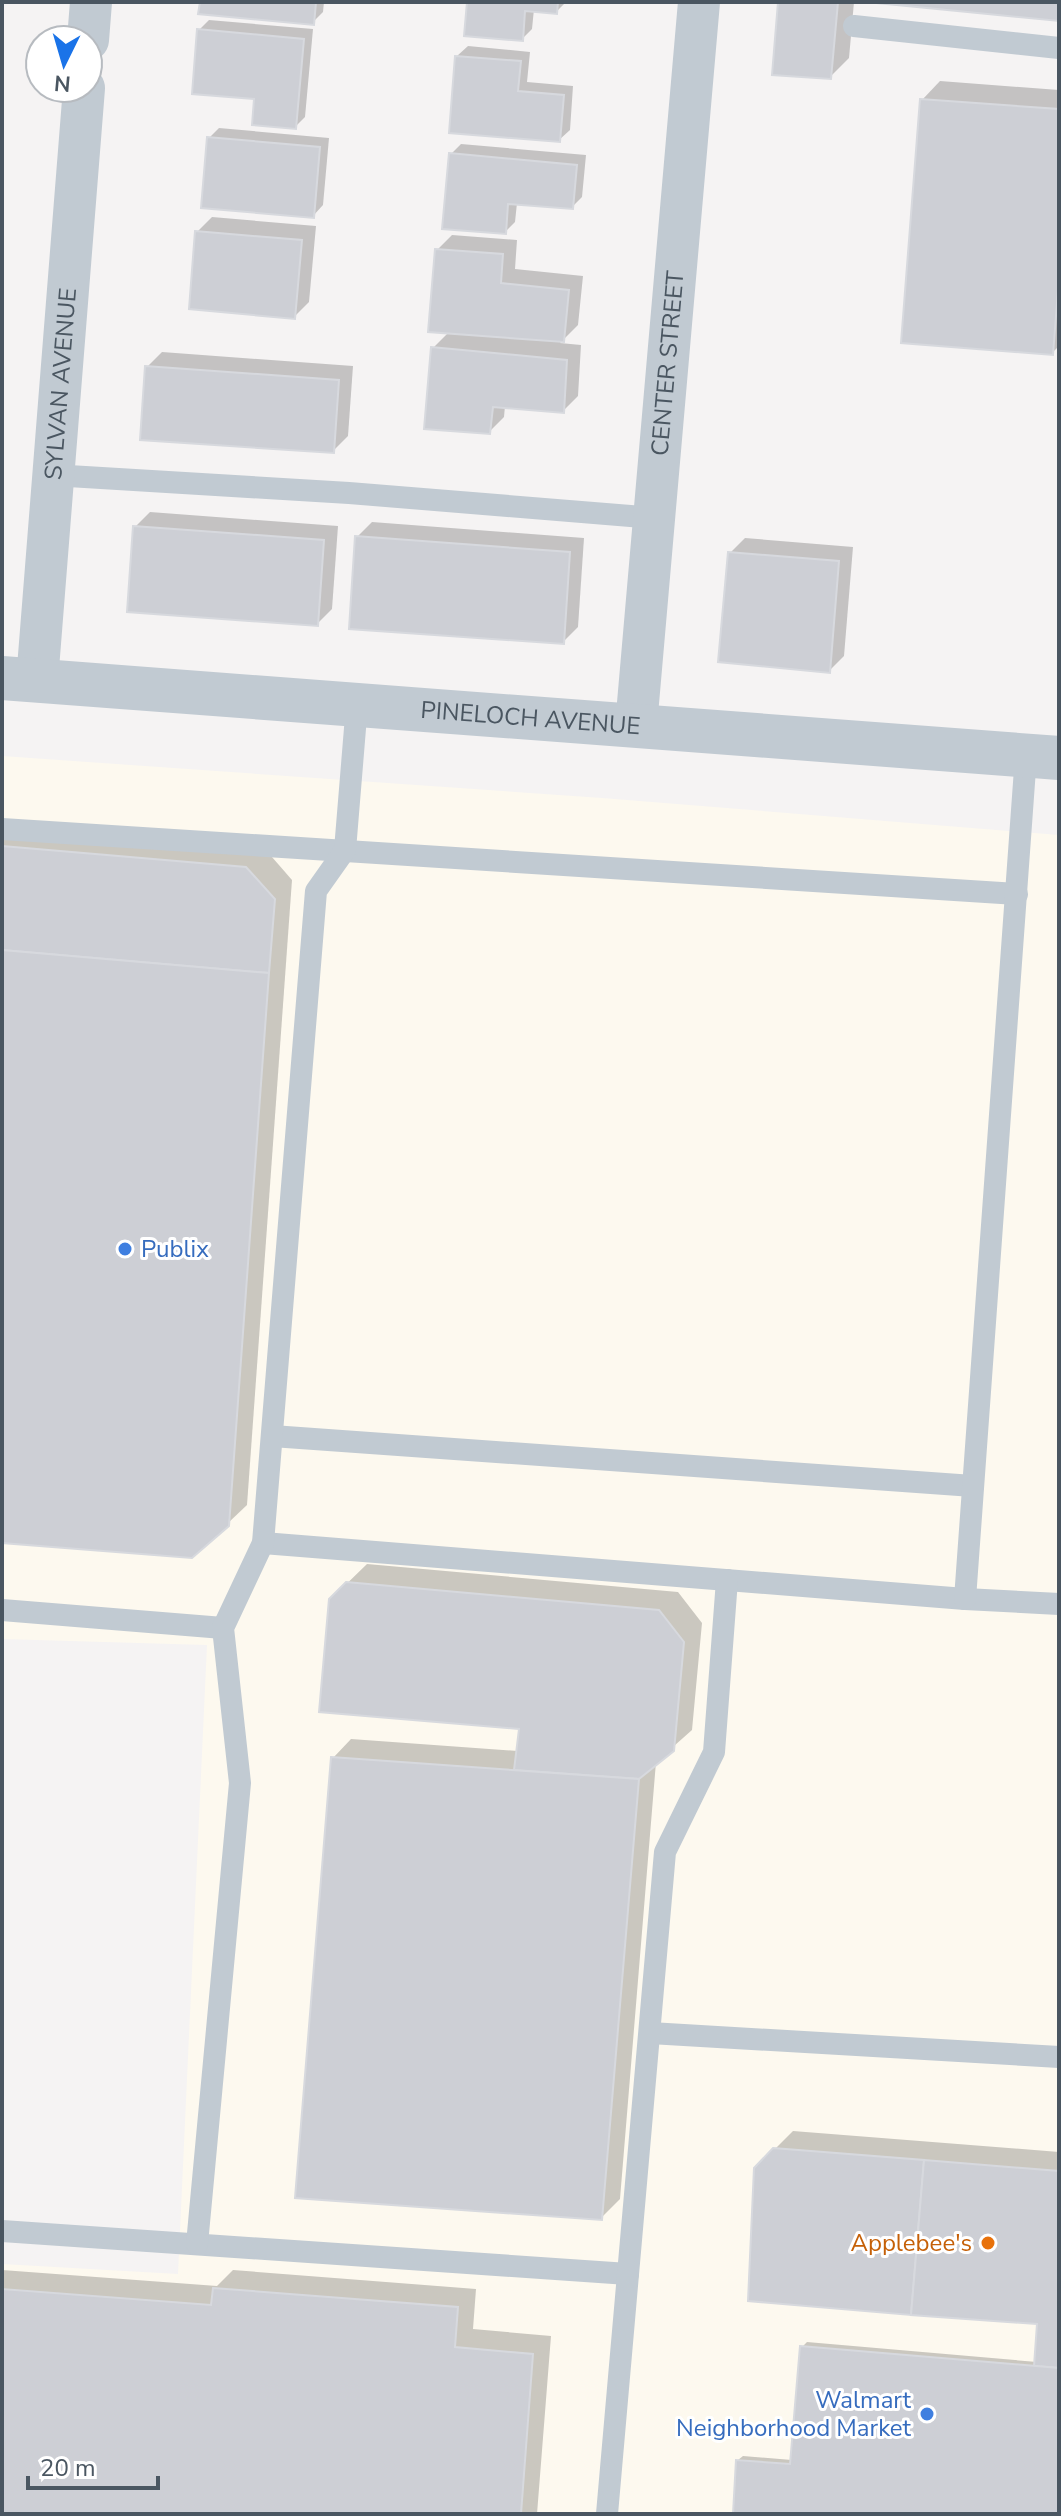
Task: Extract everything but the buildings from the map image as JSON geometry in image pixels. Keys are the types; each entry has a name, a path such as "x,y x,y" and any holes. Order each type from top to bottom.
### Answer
{"street":[{"path":"89,24 91,2"},
{"name":"CENTER STREET","path":"636,726 699,2"},
{"name":"SYLVAN AVENUE","path":"19,680 52,475 83,104"},
{"name":"PINELOCH AVENUE","path":"19,680 1043,757"}],"lane":[{"path":"854,26 1059,48"},
{"path":"52,475 349,493 655,518"},
{"path":"197,2244 240,1783 223,1628 263,1543 316,891 345,850 357,704"},
{"path":"965,1599 1017,894 1043,757"},
{"path":"2,829 1017,894"},
{"path":"272,1436 973,1486"},
{"path":"263,1543 1059,1604"},
{"path":"607,2514 665,1852 714,1752 727,1580"},
{"path":"2,1610 223,1628"},
{"path":"650,2033 1059,2057"},
{"path":"2,2231 628,2274"}],"shaded area":[{"path":"2,756 602,798 1059,835 1059,2514 2,2514 2,2264 178,2274 207,1645 2,1639"}],"place":[{"name":"Publix","path":"125,1249"},
{"name":"Applebee's","path":"988,2243"},
{"name":"Walmart Neighborhood Market","path":"927,2414"}]}
